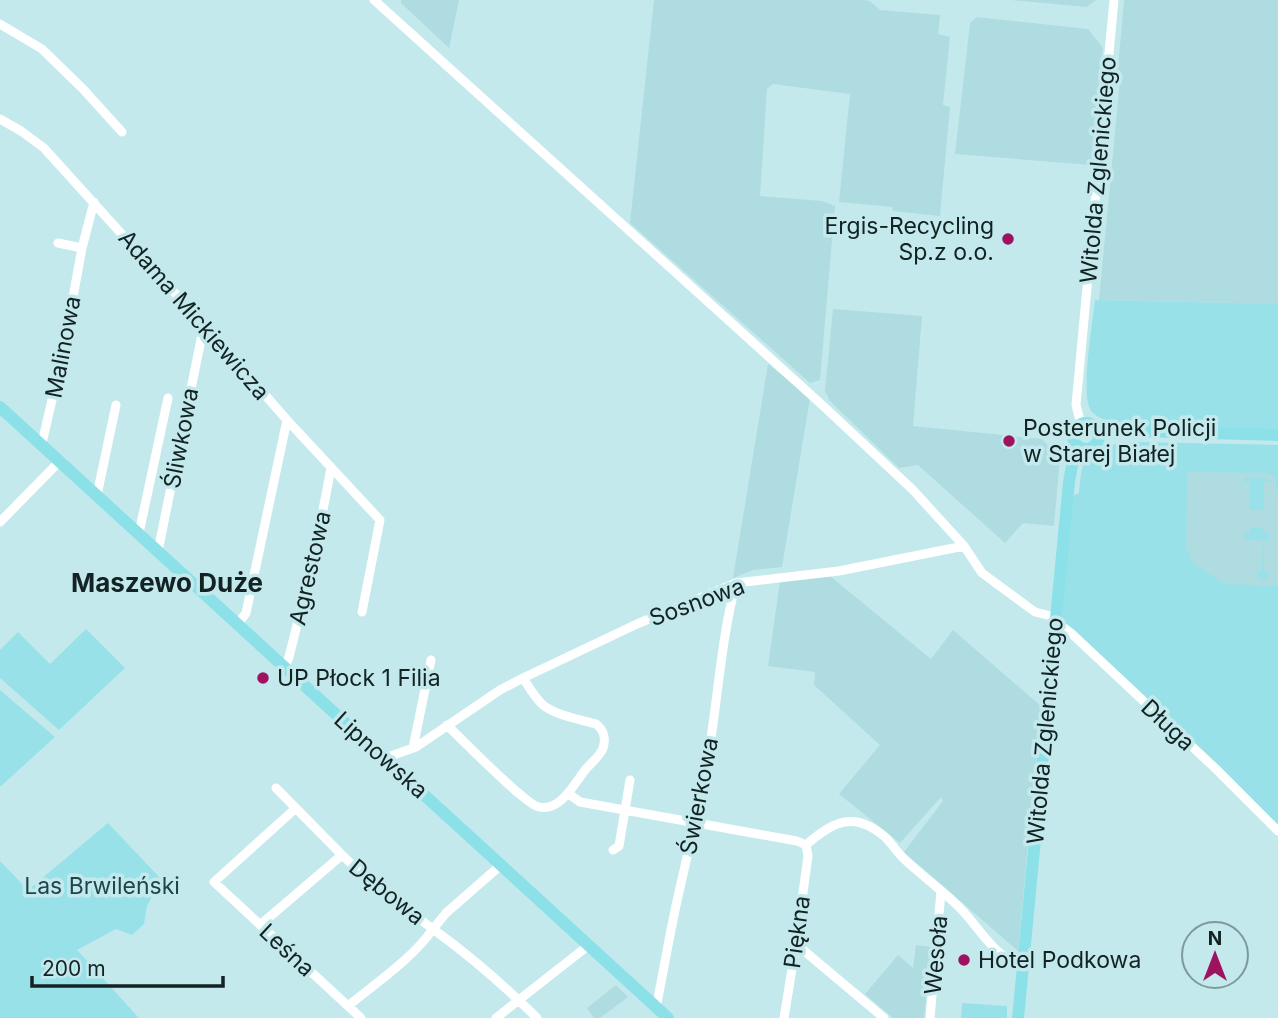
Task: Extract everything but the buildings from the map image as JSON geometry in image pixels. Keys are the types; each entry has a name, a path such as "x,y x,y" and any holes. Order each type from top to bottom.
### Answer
{"main road":[{"name":"Lipnowska","path":"0,407 668,1018"},
{"path":"1088,423 1095,427 1098,436 1096,443 1090,447 1080,447 1073,435 1077,426 1088,423"},
{"path":"1098,436 1137,431 1278,435"},
{"name":"Witolda Zglenickiego","path":"1018,1018 1069,482 1073,461 1080,447"}],"street":[{"path":"374,0 820,402 922,498 964,546 982,573 1055,622"},
{"name":"Witolda Zglenickiego","path":"1081,424 1076,405 1114,0"},
{"path":"0,24 42,49 122,132"},
{"name":"Adama Mickiewicza","path":"0,119 44,148 380,520 362,612"},
{"name":"Malinowa","path":"40,443 63,352 82,248 94,202"},
{"path":"58,243 82,248"},
{"name":"Śliwkowa","path":"158,551 204,325"},
{"path":"139,533 168,398"},
{"path":"97,495 116,405"},
{"path":"238,624 246,613 287,420"},
{"path":"0,522 59,462"},
{"name":"Agrestowa","path":"285,667 305,595 331,467"},
{"name":"Sosnowa","path":"386,758 412,748 500,690 523,678 637,624 736,583 839,571 964,546"},
{"name":"Świerkowa","path":"656,1008 709,755 736,583"},
{"name":"Długa","path":"1055,622 1071,633 1278,831"},
{"path":"412,748 431,660"},
{"path":"447,725 531,803 544,807 557,803 569,794 602,750 604,735 596,724 545,706 523,678"},
{"path":"613,850 620,846 630,780"},
{"name":"Dębowa","path":"276,788 376,887 433,929 446,913 501,865"},
{"path":"569,794 580,802 797,841 806,845 832,825 845,821 861,823 888,839 901,856 957,904 995,948 1008,960 1022,965"},
{"name":"Leśna","path":"296,808 214,881 361,1018"},
{"name":"Piękna","path":"784,1018 808,856 806,845"},
{"path":"260,925 342,855"},
{"name":"Wesoła","path":"930,1018 941,891"},
{"path":"348,1006 410,956 433,929 496,980 537,1018"},
{"path":"796,944 884,1018"},
{"path":"496,1018 589,945"}],"shaded area":[{"path":"401,0 459,0 449,48 401,3"},
{"path":"654,0 864,0 870,1 880,10 940,15 938,34 950,37 943,105 950,107 940,216 893,211 892,207 839,202 850,94 773,84 767,89 760,196 822,201 835,206 820,380 810,383 630,223"},
{"path":"1011,0 1096,0 1087,7"},
{"path":"1124,0 1278,0 1278,304 1099,300 1120,80 1117,79"},
{"path":"977,17 1088,29 1103,48 1091,165 955,154 970,23"},
{"path":"833,309 922,316 913,426 1042,439 1060,458 1054,526 1023,523 1005,543 918,465 899,468 830,401 825,391"},
{"path":"768,364 810,398 782,567 753,570 733,578"},
{"path":"1171,446 1278,448 1278,587 1223,586 1168,552"},
{"path":"830,576 931,659 953,630 1041,706 1018,951 904,852 943,801 941,797 900,843 839,794 880,745 814,685 815,672 768,666 780,581"},
{"path":"916,945 931,947 924,1018 893,1018 865,994 898,955 913,968"},
{"path":"616,985 628,997 600,1018 594,1018 587,1008"}],"green space":[{"path":"1095,300 1278,304 1278,431 1112,427 1122,423 1099,417 1092,412 1088,404 1087,376"},
{"path":"1138,442 1278,445 1278,497 1276,478 1271,474 1187,472 1186,551 1190,552 1194,564 1224,584 1278,586 1278,826 1061,620 1072,496 1079,493 1084,464 1090,455 1102,448"},
{"path":"1246,477 1269,479 1270,482 1264,482 1264,510 1250,510 1250,482 1243,482"},
{"path":"1250,528 1264,528 1264,533 1269,534 1269,540 1264,541 1264,571 1269,572 1267,580 1259,580 1257,577 1257,571 1262,571 1263,540 1247,540 1243,537 1243,533 1250,533"},
{"path":"86,629 125,668 59,730 0,678 0,650 18,632 50,664"},
{"path":"0,690 55,737 0,787"},
{"name":"Las Brwileński","path":"108,823 161,879 147,906 144,924 132,935 116,929 77,950 139,1018 0,1018 0,861 28,890"},
{"path":"962,1003 1007,1006 1007,1018 961,1018"}],"place":[{"name":"Ergis-Recycling Sp.z o.o.","path":"1008,239"},
{"name":"Posterunek Policji w Starej Białej","path":"1009,441"},
{"name":"UP Płock 1 Filia","path":"263,678"},
{"name":"Hotel Podkowa","path":"964,960"}],"district":[{"name":"Maszewo Duże","path":"167,582"}]}
